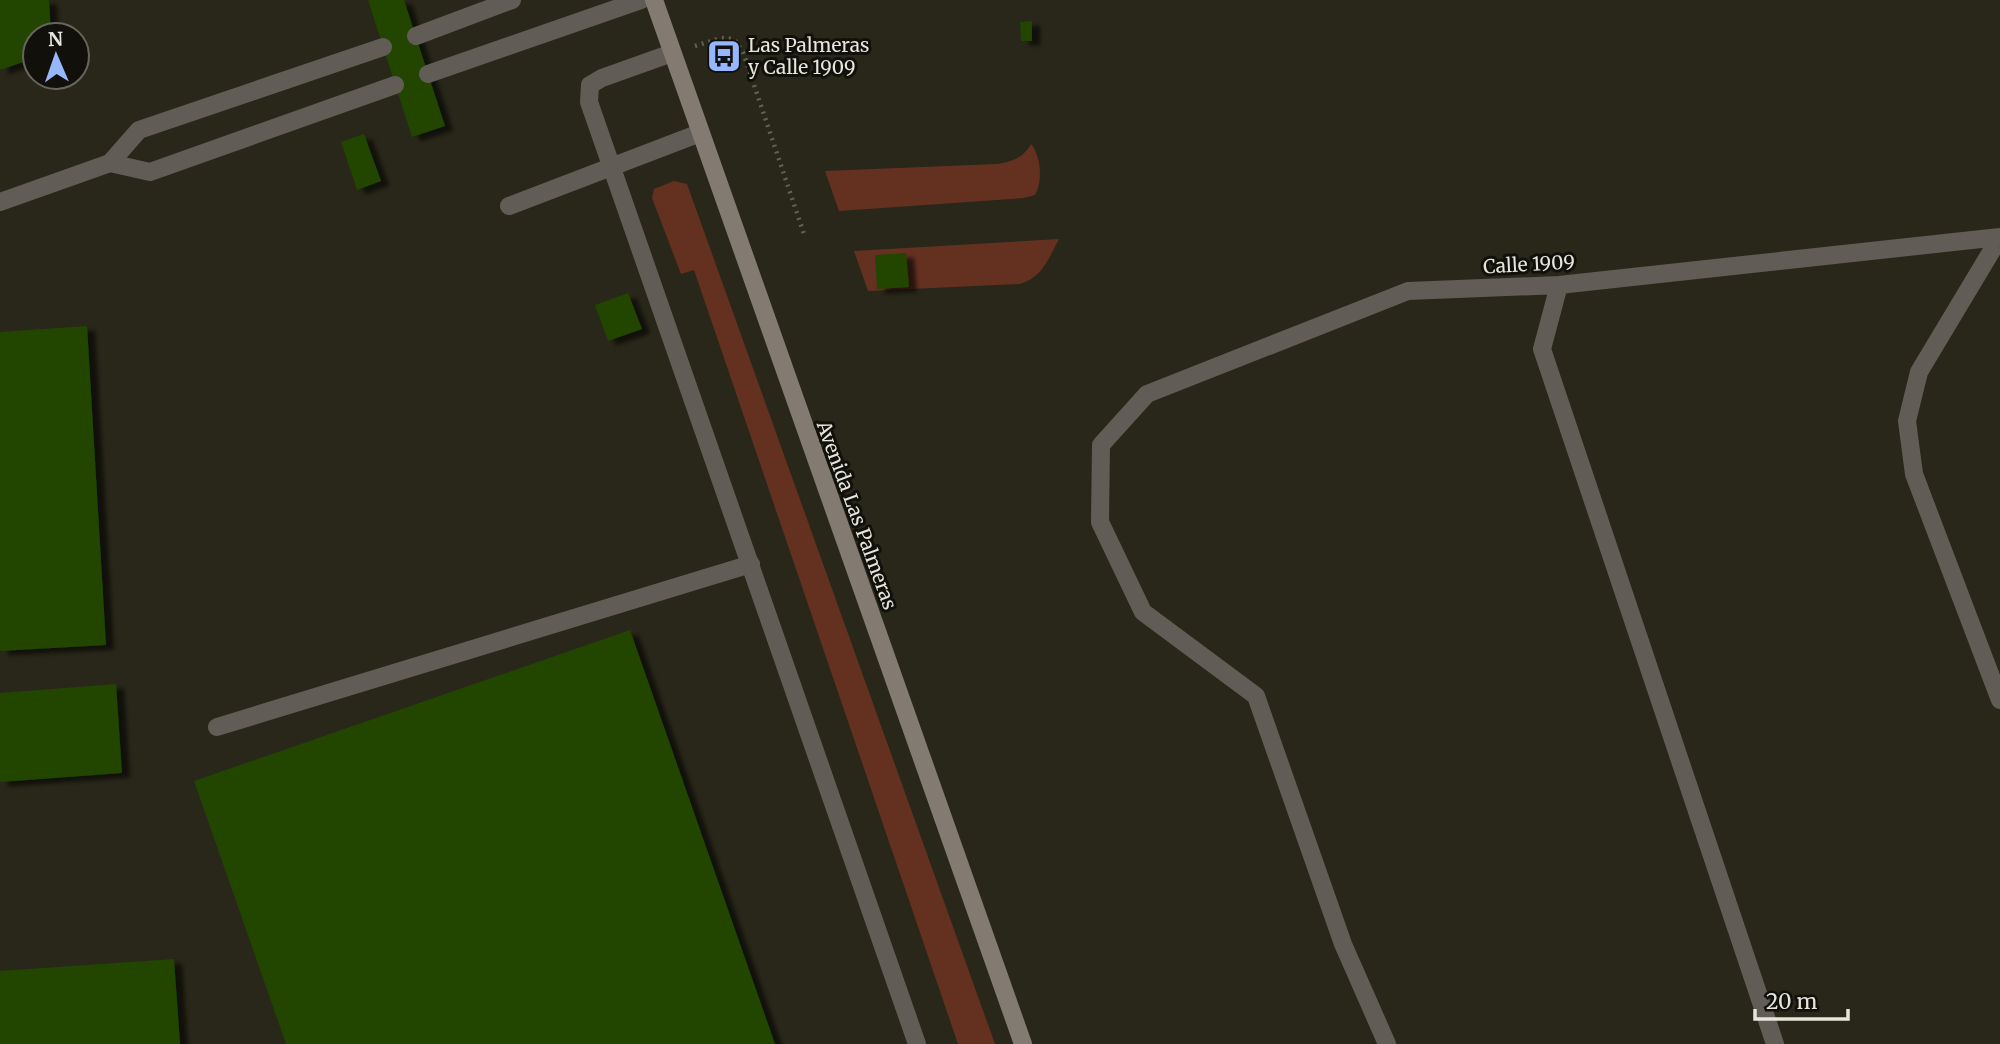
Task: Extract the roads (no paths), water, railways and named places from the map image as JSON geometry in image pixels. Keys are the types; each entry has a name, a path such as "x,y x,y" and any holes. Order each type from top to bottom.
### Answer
{"main road":[{"name":"Avenida Las Palmeras","path":"654,0 1023,1044"}],"lane":[{"path":"416,36 512,0"},
{"path":"428,74 641,0"},
{"path":"0,202 110,163 139,130 383,47"},
{"path":"672,53 602,78 590,85 589,102 917,1044"},
{"path":"110,163 150,173 395,85"},
{"path":"509,206 700,133"},
{"path":"2000,237 1919,372 1907,421 1914,474 2000,700"},
{"name":"Calle 1909","path":"1387,1044 1343,944 1256,696 1143,612 1100,522 1101,445 1147,394 1408,291 1559,285 2000,237"},
{"path":"1559,285 1542,349 1776,1044"},
{"path":"217,727 751,564"}],"place":[{"name":"Las Palmeras y Calle 1909","path":"724,56"}]}
